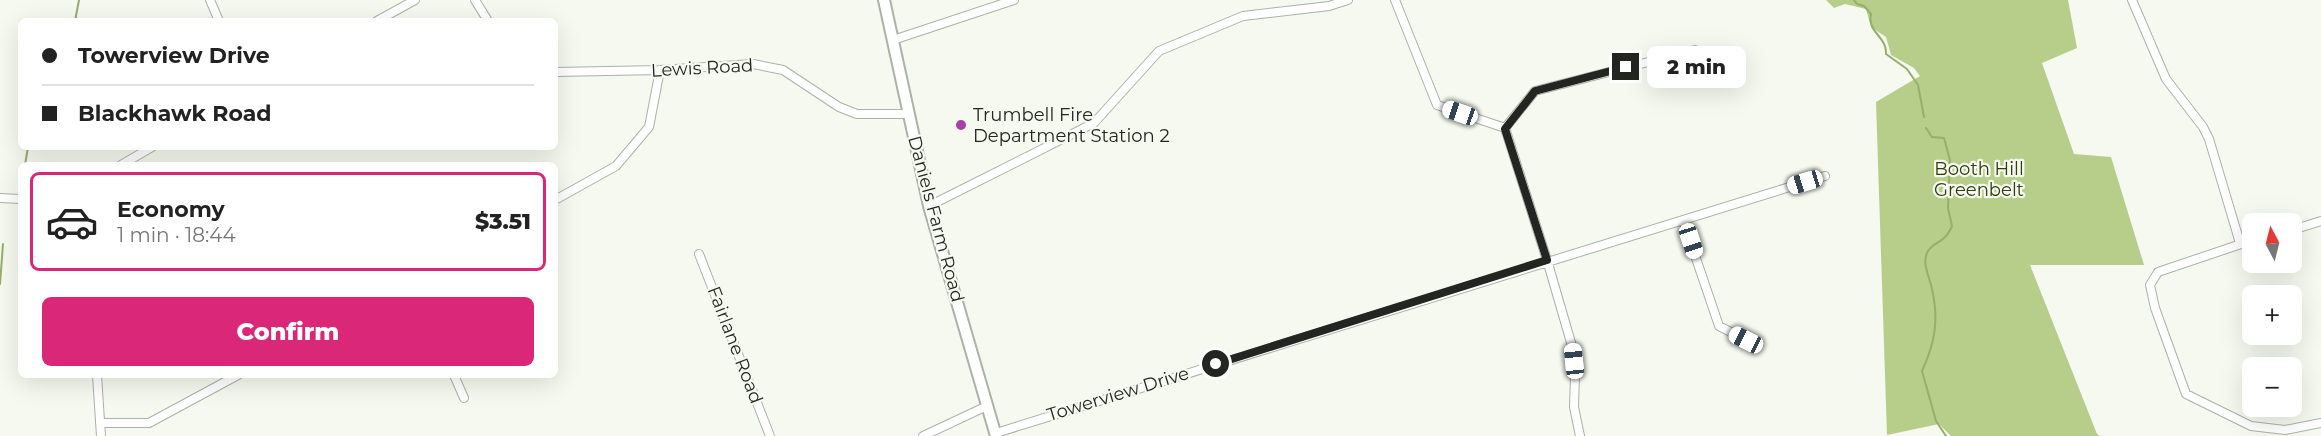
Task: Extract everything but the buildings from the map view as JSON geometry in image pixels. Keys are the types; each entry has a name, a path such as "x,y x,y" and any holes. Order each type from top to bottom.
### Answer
{"main road":[{"name":"Daniels Farm Road","path":"884,0 930,206 996,434"}],"street":[{"path":"210,0 218,18"},
{"path":"382,18 415,0"},
{"path":"476,0 486,18"},
{"path":"893,40 1014,0"},
{"path":"930,206 1094,123 1159,51 1243,16 1329,6 1348,0"},
{"path":"1395,0 1437,105 1505,129"},
{"path":"2132,0 2166,79 2203,127 2209,139 2240,243 2157,272 2150,285 2155,308 2186,394 2250,426 2285,430 2321,423"},
{"path":"1505,129 1535,91 1695,50"},
{"name":"Lewis Road","path":"558,72 768,65 783,70 820,96 857,114 908,114"},
{"path":"558,198 616,166 649,127 660,70"},
{"path":"1505,129 1572,346 1575,376 1574,407 1580,436"},
{"path":"126,162 147,150"},
{"name":"Towerview Drive","path":"996,434 1547,260 1825,176"},
{"path":"0,198 18,199"},
{"path":"1683,220 1719,326 1746,340"},
{"path":"2302,227 2321,221"},
{"name":"Fairlane Road","path":"699,254 770,436"},
{"path":"97,378 101,436"},
{"path":"100,423 149,423 232,378"},
{"path":"455,378 464,398"},
{"path":"923,436 987,406"}],"green space":[{"name":"Booth Hill Greenbelt","path":"1826,0 2068,0 2077,48 2042,63 2074,154 2111,157 2144,265 2030,265 2097,434 2100,436 1951,436 1939,424 1887,435 1876,102 1920,76 1914,68 1891,55 1886,37 1871,27 1866,9 1845,4 1834,8"}],"waterway":[{"path":"76,18 79,0"},
{"path":"1854,0 1871,14 1872,26 1884,43 1886,54 1907,69 1918,85 1924,117"},
{"path":"1926,128 1932,137 1944,138 1950,160 1948,208 1952,226 1945,237 1930,248 1926,258 1934,300 1935,321 1933,341 1922,371 1936,421 1946,436"},
{"path":"26,162 28,150"},
{"path":"0,284 3,244"}],"place":[{"name":"Trumbell Fire Department Station 2","path":"961,125"}],"route":[{"path":"1216,364 1547,260 1505,129 1535,91 1626,67"}]}
